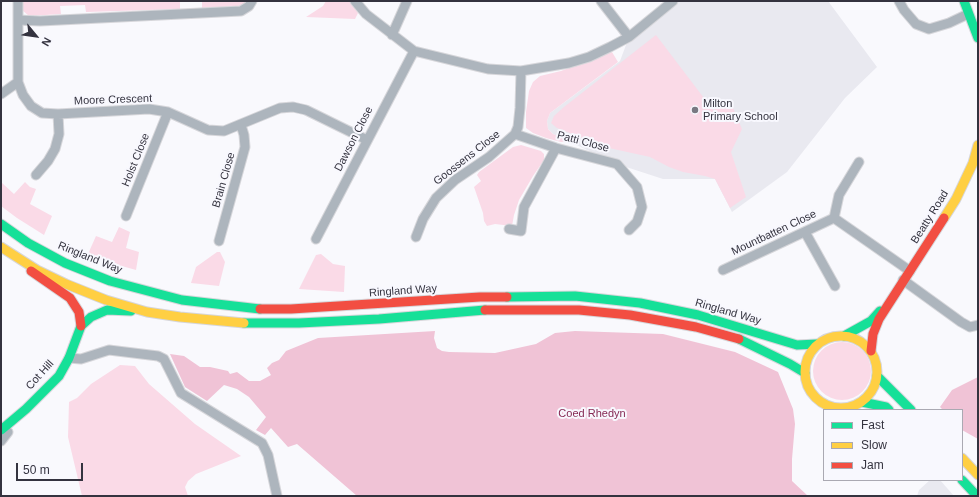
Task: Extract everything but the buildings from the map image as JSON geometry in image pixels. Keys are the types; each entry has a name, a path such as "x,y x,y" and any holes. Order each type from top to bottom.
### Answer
{"main road":[{"path":"964,1 978,38"},
{"name":"Beatty Road","path":"871,352 873,334 878,320 956,199 973,163 978,145"},
{"name":"Ringland Way","path":"1,224 28,243 65,263 110,281 182,300 252,308 291,309 480,297 575,296 640,303 698,315 797,345 818,344"},
{"path":"1,248 41,279 70,298 78,312 81,326 91,317 107,310 147,312 180,317 250,323 298,323 379,319 480,310 580,310 630,315 696,327 744,341 790,364 805,374"},
{"path":"1,248 38,270 66,284 106,300 147,312"},
{"name":"Beatty Road","path":"844,336 871,321 893,296"},
{"name":"Cot Hill","path":"4,431 59,376 70,358 81,326"},
{"path":"834,336 844,336 859,340 871,352 877,367 877,376 875,386 862,402 850,407 838,408 826,405 818,400 811,392 806,383 806,363 810,353 818,344 825,339 834,336"},
{"path":"877,376 910,409"},
{"path":"862,402 886,407 888,409"},
{"path":"963,459 978,475"},
{"path":"963,481 977,496"}],"street":[{"name":"Moore Crescent","path":"18,1 18,82 23,95 31,106 42,113 58,114 149,109 168,112 208,130 224,131 280,108 293,107 306,110 367,140"},
{"path":"18,20 40,21 241,11 249,6 252,1"},
{"path":"355,1 366,14 414,51 488,69 521,71 569,64 610,48 629,37 673,1"},
{"path":"392,35 407,1"},
{"path":"601,1 629,37"},
{"path":"899,1 904,10 916,24 929,29 949,23 968,14"},
{"name":"Dawson Close","path":"316,239 414,51"},
{"name":"Goossens Close","path":"416,236 422,218 436,198 455,180 489,157 515,134 518,127 520,108 521,71"},
{"path":"1,94 18,82"},
{"name":"Holst Close","path":"126,216 168,112"},
{"path":"36,175 48,161 56,148 59,134 58,114"},
{"name":"Brain Close","path":"219,241 245,148 244,135 241,125"},
{"name":"Patti Close","path":"515,134 556,148 617,164 637,187 642,207 637,222 629,230"},
{"path":"509,229 521,232 524,207 556,148"},
{"name":"Mountbatten Close","path":"834,218 839,195 859,162"},
{"name":"Mountbatten Close","path":"834,218 910,271"},
{"name":"Mountbatten Close","path":"724,270 834,218"},
{"path":"805,232 835,286"},
{"path":"903,280 970,327 978,325"},
{"path":"70,358 81,359 109,350 158,356 164,359 181,393 262,443 268,455 277,496"},
{"name":"Cot Hill","path":"1,441 4,431"}],"shaded area":[{"path":"23,1 180,1 180,9 86,12 85,5 60,6 61,14 29,16 22,10"},
{"path":"202,1 247,1 243,5 234,7 202,8"},
{"path":"326,1 350,1 358,13 355,19 306,17 323,6"},
{"name":"Milton Primary School","path":"673,1 828,1 877,67 845,98 787,172 732,212 715,179 663,179 617,164 553,134 548,129 547,121 550,113 620,61 629,37"},
{"path":"656,35 713,110 731,103 742,129 731,152 746,197 730,208 715,179 683,172 669,167 650,157 609,148 557,128 551,123 554,116 564,107"},
{"path":"612,52 618,62 550,113 547,121 548,129 553,134 569,141 561,142 546,138 533,133 526,128 526,112 529,91 533,82 540,76 561,71"},
{"path":"521,145 541,151 544,154 544,160 519,200 512,226 495,224 487,226 484,221 483,213 474,187 481,181 477,175 513,147"},
{"path":"1,182 14,194 25,182 30,187 36,189 30,204 52,216 44,235 1,206"},
{"path":"119,227 130,232 126,248 139,252 136,270 111,263 88,254 96,236 112,242"},
{"path":"217,252 220,252 225,262 219,286 191,283 196,267"},
{"path":"321,254 333,264 345,266 344,292 299,289 316,255"},
{"path":"842,342 853,344 866,355 869,360 871,371 869,382 858,395 853,398 842,400 831,398 818,387 815,382 813,371 815,360 826,347 831,344"},
{"path":"120,365 135,366 149,384 195,424 241,456 196,474 188,481 185,487 188,496 82,496 68,437 69,402 77,398 91,384"},
{"path":"929,481 941,481 954,496 917,496 919,490"}],"green space":[{"name":"Coed Rhedyn","path":"435,331 434,338 437,348 442,351 449,352 495,353 536,344 555,333 575,331 663,334 735,352 778,372 793,409 795,424 792,481 808,496 357,496 297,444 288,447 271,428 265,435 256,430 266,417 249,397 237,389 224,385 207,401 185,387 170,354 184,356 200,367 210,367 228,371 230,374 237,372 249,381 260,381 271,375 267,368 272,363 279,360 286,351 318,338"},
{"path":"978,377 978,439 963,431 963,409 942,409 940,407 952,390"}],"traffic: fast":[{"path":"964,1 978,38"},
{"path":"1,224 28,243 65,263 110,281 182,300 260,309"},
{"path":"507,297 575,296 640,303 698,315 797,345 817,344"},
{"path":"1,430 26,409 59,376 69,358 81,326 91,317 107,310 131,311"},
{"path":"244,323 299,323 379,319 485,310"},
{"path":"844,336 871,321 880,311"},
{"path":"739,339 805,373"},
{"path":"877,376 910,409"},
{"path":"862,402 886,407 888,409"},
{"path":"963,481 977,496"}],"traffic: slow":[{"path":"944,218 956,199 973,163 978,145"},
{"path":"1,247 37,270 66,284 106,300 147,312 180,317 244,323"},
{"path":"841,336 855,339 867,346 874,358 877,372 874,386 867,398 855,405 841,408 827,405 815,398 808,386 805,372 808,358 815,346 827,339 841,336"},
{"path":"963,459 978,475"}],"traffic: jam":[{"path":"871,351 873,334 879,319 944,218"},
{"path":"31,271 70,298 79,312 81,326"},
{"path":"260,309 291,309 480,297 507,297"},
{"path":"485,310 579,310 630,315 696,327 739,339"}],"place":[{"name":"Milton Primary School","path":"695,110"}]}
